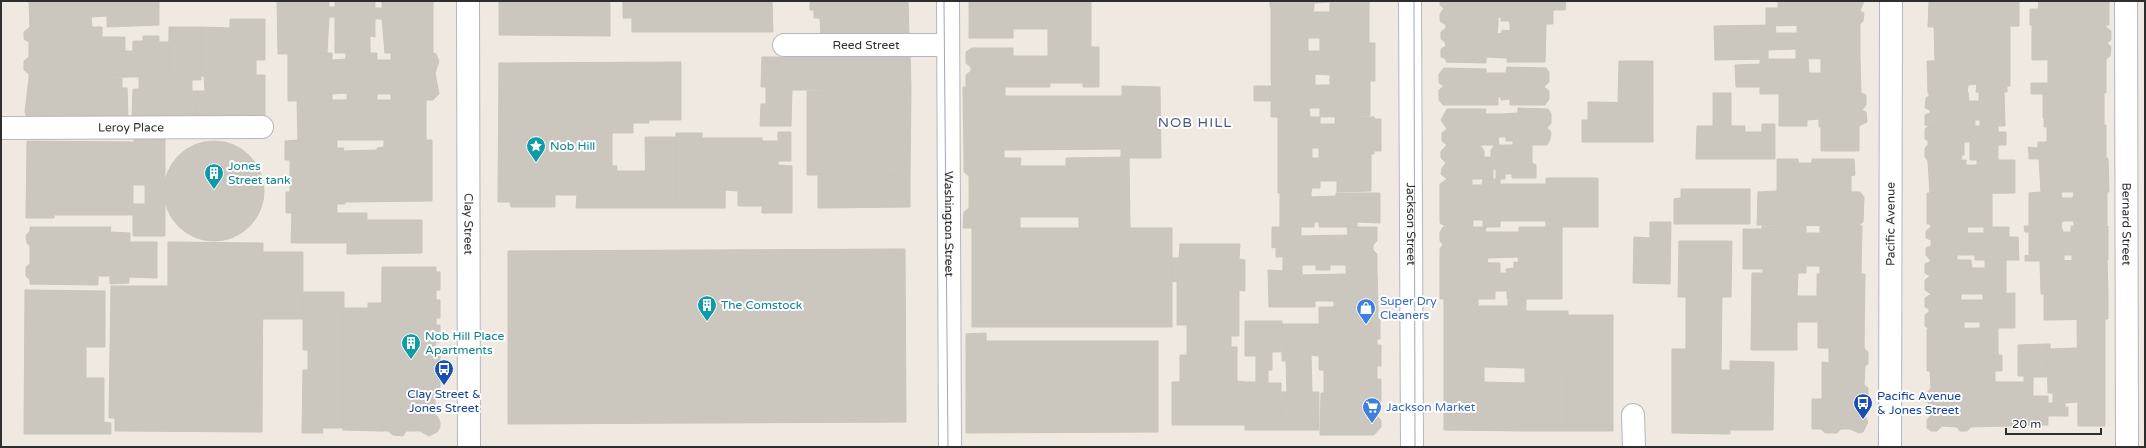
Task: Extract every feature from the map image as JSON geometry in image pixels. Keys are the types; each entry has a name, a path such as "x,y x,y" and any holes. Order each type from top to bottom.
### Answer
{"street":[{"name":"Clay Street","path":"468,1 469,447"},
{"name":"Washington Street","path":"948,1 950,447"},
{"name":"Jackson Street","path":"1410,1 1412,447"},
{"name":"Pacific Avenue","path":"1890,447 1891,1"},
{"name":"Bernard Street","path":"2126,1 2126,447"},
{"name":"Reed Street","path":"784,45 948,45"},
{"name":"Leroy Place","path":"1,128 262,127"},
{"path":"1633,415 1634,447"}],"building":[{"path":"29,1 159,1 159,25 107,27 107,16 91,17 92,27 30,27"},
{"path":"277,1 329,1 329,7 335,7 335,1 375,1 375,8 382,8 382,1 433,1 433,53 385,53 382,19 375,19 375,37 370,36 370,53 335,53 335,17 329,17 327,53 278,54"},
{"path":"499,1 610,1 610,36 499,35"},
{"path":"623,1 678,1 678,32 632,32 632,18 623,18"},
{"path":"678,1 772,1 773,32 678,32"},
{"path":"810,1 908,1 909,35 821,36 820,18 814,18 814,10 810,10"},
{"path":"969,1 1091,1 1091,41 1048,42 1048,29 1013,29 1013,38 969,38"},
{"path":"1270,1 1369,1 1369,7 1330,7 1330,2 1314,3 1314,7 1270,7"},
{"path":"1440,1 1566,1 1565,10 1553,10 1553,24 1510,24 1509,21 1501,21 1501,17 1498,17 1498,25 1446,25 1440,21 1440,14 1444,8 1440,5"},
{"path":"1778,1 1864,1 1860,11 1864,13 1863,21 1860,24 1766,26 1766,8 1778,8"},
{"path":"1929,1 2019,1 2019,26 1928,27"},
{"path":"2039,1 2109,1 2109,25 2030,25 2030,9 2038,9"},
{"path":"1271,7 1314,7 1313,12 1330,12 1330,7 1369,7 1369,43 1320,43 1320,38 1308,38 1308,44 1271,44"},
{"path":"230,19 265,19 265,60 256,60 256,75 265,75 265,117 230,117"},
{"path":"1510,24 1546,24 1545,62 1507,62 1507,58 1486,57 1486,63 1446,62 1446,59 1441,57 1441,49 1446,46 1445,42 1441,39 1441,32 1446,28 1446,25 1498,25 1497,34 1502,33 1502,30 1510,31"},
{"path":"1860,24 1860,58 1796,59 1796,49 1768,50 1768,59 1715,60 1714,26 1775,25 1776,33 1797,33 1797,25"},
{"path":"2106,24 2106,27 2111,31 2111,40 2107,43 2111,47 2110,56 2106,59 2032,60 2032,25"},
{"path":"1934,26 2010,26 2010,60 1935,61"},
{"path":"30,27 102,27 102,37 125,37 125,51 29,52 29,42 24,39 24,32"},
{"path":"169,27 201,27 201,80 192,80 192,91 197,91 196,116 168,116"},
{"path":"201,27 230,28 230,117 196,116 197,91 205,91 204,76 201,76"},
{"path":"143,36 159,36 159,42 169,42 168,116 132,116 133,89 139,89 139,77 132,77 133,41 143,41"},
{"path":"1091,41 1091,47 1099,47 1099,87 1083,87 1083,83 1050,83 1050,87 966,87 966,75 971,71 971,67 966,63 966,52 972,48 1013,48 1013,56 1048,56 1048,42"},
{"path":"1320,43 1375,43 1375,81 1330,81 1330,75 1315,74 1315,81 1271,81 1271,44 1308,44 1308,51 1320,51"},
{"path":"132,51 132,77 29,78 29,74 24,70 24,61 29,57 29,52"},
{"path":"789,52 910,52 911,90 792,90 791,126 760,126 761,104 766,104 766,87 761,87 762,57 789,57"},
{"path":"288,53 332,53 332,60 346,59 346,53 377,53 377,60 391,60 391,53 433,53 436,54 439,61 435,73 439,94 433,100 391,100 391,94 377,94 377,100 347,100 347,93 332,94 332,100 288,101"},
{"path":"1860,58 1861,93 1760,94 1760,87 1736,87 1735,65 1760,64 1760,59 1808,59 1809,73 1821,73 1821,59"},
{"path":"2106,59 2106,93 2031,94 2031,83 2048,83 2048,60"},
{"path":"2010,60 2010,86 2007,86 2007,92 1976,92 1977,84 1968,85 1967,93 1928,93 1927,61"},
{"path":"1619,61 1653,61 1653,103 1618,103"},
{"path":"681,62 681,120 649,120 649,123 633,123 633,133 612,133 612,166 617,166 617,171 645,171 646,208 576,208 577,195 555,195 555,207 511,207 510,202 498,202 499,63"},
{"path":"1507,67 1546,68 1549,72 1549,82 1544,87 1549,91 1549,99 1545,105 1510,105 1510,99 1501,100 1501,97 1498,97 1498,105 1443,105 1439,100 1439,90 1444,86 1439,83 1439,74 1444,68 1486,69 1486,73 1506,73"},
{"path":"29,78 122,78 122,88 127,88 128,118 28,120 25,112"},
{"path":"1271,81 1315,81 1315,85 1330,85 1330,81 1370,81 1370,116 1320,117 1320,108 1309,108 1310,117 1271,117 1271,101 1254,101 1254,86 1272,86"},
{"path":"1122,86 1160,87 1161,158 1121,158 1121,149 1004,150 1004,158 964,158 963,87 1005,87 1005,96 1122,96"},
{"path":"911,90 910,175 807,175 807,91"},
{"path":"1968,92 1969,101 1979,101 1979,92 2004,92 2005,126 1980,126 1980,120 1975,120 1975,126 1930,127 1925,125 1925,115 1930,113 1930,110 1925,108 1926,98 1929,96 1929,93"},
{"path":"1713,93 1731,93 1731,127 1713,127"},
{"path":"1861,93 1866,95 1866,105 1862,110 1866,112 1867,122 1859,126 1819,127 1819,119 1807,120 1807,126 1779,126 1779,94"},
{"path":"2104,93 2104,118 2043,118 2043,94"},
{"path":"297,100 426,100 426,140 298,140"},
{"path":"1588,102 1653,103 1653,142 1582,142 1582,120 1588,120"},
{"path":"1518,108 1548,109 1551,114 1551,123 1547,128 1551,132 1547,145 1513,145 1513,141 1506,141 1506,137 1498,137 1499,145 1447,145 1442,141 1442,133 1447,129 1441,120 1447,109 1486,109 1485,114 1502,114 1518,113"},
{"path":"1278,117 1320,117 1320,124 1335,124 1335,117 1374,117 1375,119 1381,119 1381,151 1374,151 1374,154 1319,154 1319,148 1312,148 1312,154 1278,154"},
{"path":"2044,118 2104,118 2104,125 2106,125 2106,152 2029,153 2028,147 2038,148 2038,142 2047,142 2047,127 2044,127"},
{"path":"1762,124 1775,124 1775,159 1696,159 1697,126 1745,126 1745,132 1762,132"},
{"path":"1859,126 1859,151 1821,151 1821,127"},
{"path":"1998,126 1998,132 2006,132 2006,145 1998,145 1998,160 1970,160 1970,142 1964,142 1964,155 1962,155 1961,160 1928,161 1925,157 1925,148 1928,145 1928,141 1925,139 1925,129 1928,127"},
{"path":"778,132 791,132 791,161 778,161 778,165 792,166 792,213 762,213 762,141 778,141"},
{"path":"676,133 702,133 702,208 676,208"},
{"path":"134,137 165,137 165,236 133,236 133,204 145,204 145,185 133,185"},
{"path":"645,137 676,137 676,208 646,208"},
{"path":"702,138 726,138 725,208 702,208"},
{"path":"726,138 762,138 762,206 738,206 738,191 725,190"},
{"path":"337,140 337,148 344,148 343,151 377,150 377,148 384,147 384,140 432,140 432,201 345,202 345,204 337,204 337,213 286,213 286,192 290,192 290,160 285,160 285,141"},
{"path":"27,141 133,142 133,215 54,215 54,218 26,218"},
{"name":"Jones Street tank","path":"214,141 224,142 242,149 256,163 263,181 263,201 256,219 242,233 224,240 214,241 204,240 186,233 172,219 165,201 164,191 165,181 172,163 186,149 204,142"},
{"path":"1447,145 1480,145 1484,151 1484,157 1491,157 1491,150 1495,145 1532,145 1532,163 1536,165 1536,178 1512,178 1512,174 1505,174 1505,179 1496,179 1496,169 1493,169 1493,179 1447,179 1441,174 1442,168 1446,163 1441,158 1441,151"},
{"path":"2106,152 2106,158 2108,158 2109,192 2041,192 2039,159 2029,159 2029,153"},
{"path":"1278,154 1312,154 1312,158 1319,158 1319,154 1371,154 1371,191 1337,192 1337,181 1320,181 1320,188 1312,188 1311,193 1278,193"},
{"path":"1129,157 1130,228 1079,228 1079,217 1020,217 1020,228 963,228 964,212 969,208 969,176 964,172 964,158 1021,158 1020,166 1066,166 1066,158"},
{"path":"1777,159 1798,159 1798,163 1812,163 1812,159 1854,159 1855,175 1851,176 1851,192 1777,191"},
{"path":"1966,160 1966,165 1977,165 1977,160 2015,160 2015,193 1930,194 1928,161"},
{"path":"818,174 910,175 910,207 818,208"},
{"path":"1546,178 1598,178 1598,227 1546,227 1546,221 1500,221 1500,227 1483,227 1483,220 1473,220 1473,227 1447,227 1440,223 1440,184 1447,179 1472,179 1472,185 1482,185 1483,179 1500,179 1500,184 1546,184"},
{"path":"1681,189 1750,189 1750,224 1674,224 1674,199 1681,198"},
{"path":"1758,192 1860,192 1864,197 1863,222 1860,226 1757,225"},
{"path":"2061,192 2062,198 2073,198 2074,192 2107,192 2107,225 2074,226 2074,221 2062,221 2061,226 2029,226 2029,193"},
{"path":"1280,193 1311,193 1311,197 1336,196 1336,193 1380,193 1380,223 1357,222 1357,227 1319,227 1319,222 1314,222 1314,227 1280,227"},
{"path":"1927,193 1992,194 1992,227 1931,227 1930,224 1927,224"},
{"path":"292,213 367,213 367,220 422,220 422,253 347,254 347,243 291,243"},
{"path":"1650,222 1671,222 1670,284 1633,283 1634,237 1650,238"},
{"path":"1762,226 1806,226 1806,233 1820,233 1820,226 1862,226 1861,274 1820,274 1820,266 1806,266 1806,273 1763,273 1763,269 1743,269 1743,229 1762,229"},
{"path":"2024,226 2061,226 2063,232 2071,232 2071,226 2108,226 2108,260 2072,261 2072,255 2064,255 2064,261 2025,261 2025,255 2029,256 2029,232 2025,232"},
{"path":"30,227 111,227 110,232 130,233 130,242 157,242 157,278 129,277 129,283 110,284 110,276 98,276 98,285 30,284 30,280 26,276 26,267 30,264 30,246 27,243 26,235 30,231"},
{"path":"1272,227 1301,227 1301,236 1348,235 1347,227 1377,227 1377,241 1373,245 1373,250 1377,254 1377,272 1346,272 1346,265 1330,265 1330,270 1316,270 1316,265 1302,265 1302,272 1283,271 1283,257 1276,257 1276,247 1272,248"},
{"path":"1443,227 1486,227 1485,232 1519,232 1519,227 1562,227 1562,263 1519,263 1518,257 1488,258 1487,263 1440,263 1440,249 1443,244 1440,241 1440,232"},
{"path":"1931,227 1967,227 1968,233 1984,233 1984,227 2009,227 2009,237 2018,237 2019,260 1975,260 1975,255 1957,255 1957,260 1931,261 1926,255 1926,248 1931,246 1931,240 1926,238 1926,231"},
{"path":"972,228 1172,228 1172,327 972,327"},
{"path":"1679,241 1732,241 1731,297 1722,297 1721,370 1730,370 1730,434 1672,433 1672,349 1686,349 1686,297 1678,297"},
{"path":"168,242 263,243 262,432 115,431 115,418 109,418 111,286 168,286"},
{"path":"1180,244 1240,244 1239,259 1245,260 1245,291 1239,290 1239,336 1231,336 1231,347 1237,347 1237,381 1245,382 1245,425 1172,425 1172,382 1180,382 1180,355 1187,355 1187,325 1177,325 1177,281 1172,282 1172,258 1179,258"},
{"name":"The Comstock","path":"905,249 906,422 508,424 508,251"},
{"path":"263,252 303,252 303,319 262,319"},
{"path":"1971,260 1972,268 1985,268 1985,260 2006,260 2006,294 1931,294 1925,290 1925,280 1930,276 1925,273 1925,264 1931,261"},
{"path":"2107,260 2108,293 2041,294 2040,261"},
{"path":"1440,262 1500,263 1500,273 1507,273 1506,269 1514,268 1514,262 1562,263 1562,299 1507,299 1507,291 1495,291 1495,299 1440,299"},
{"name":"Nob Hill Place Apartments","path":"382,267 436,267 436,272 440,272 440,290 436,290 436,300 440,300 440,318 436,318 436,325 440,325 440,342 436,342 435,351 440,351 440,369 435,369 435,375 440,375 440,395 435,395 435,415 440,422 440,427 437,432 429,436 420,431 406,431 403,436 393,435 388,431 381,431"},
{"path":"1268,270 1302,272 1302,275 1346,274 1346,272 1377,272 1378,307 1334,307 1334,301 1315,301 1315,307 1269,307"},
{"path":"1752,273 1798,273 1797,296 1817,296 1817,274 1865,274 1864,348 1818,348 1818,322 1797,322 1797,350 1751,350"},
{"path":"25,290 105,291 105,347 86,347 86,378 104,378 104,422 111,423 111,434 24,434"},
{"path":"303,292 344,292 343,428 322,428 323,433 302,433 303,370 308,370 308,350 303,350"},
{"path":"2015,293 2015,328 1980,328 1980,322 1964,322 1964,328 1929,329 1925,326 1925,315 1929,312 1929,309 1925,307 1925,298 1931,294 1961,294 1961,300 1983,300 1983,294"},
{"path":"2108,293 2108,319 2044,320 2044,294"},
{"path":"1444,299 1478,299 1478,306 1508,306 1508,300 1526,299 1525,368 1484,367 1484,382 1525,383 1525,431 1444,430"},
{"path":"368,303 382,303 381,431 343,430 343,308 368,308"},
{"path":"1319,307 1378,307 1378,319 1380,319 1380,339 1377,339 1377,345 1381,345 1381,366 1377,366 1377,379 1381,379 1381,402 1376,402 1376,415 1381,420 1381,427 1374,435 1320,435 1321,393 1324,393 1324,370 1319,370"},
{"path":"1525,311 1568,311 1567,431 1525,431"},
{"path":"1568,315 1613,315 1613,431 1567,431"},
{"path":"2077,319 2105,319 2105,426 2078,426"},
{"path":"1245,321 1282,321 1281,352 1272,352 1272,370 1268,370 1268,383 1281,383 1281,430 1245,430 1245,382 1256,382 1256,356 1245,356"},
{"path":"1282,324 1319,324 1318,356 1311,355 1312,392 1319,392 1319,430 1281,430 1282,392 1287,392 1286,361 1282,361"},
{"path":"1998,328 1998,355 2002,355 2002,371 1927,371 1927,329"},
{"path":"986,333 986,341 1158,341 1158,432 966,433 966,334"},
{"path":"2047,344 2047,377 2033,377 2033,396 2048,396 2048,425 1971,427 1967,431 1960,431 1957,427 1942,426 1937,431 1931,431 1927,428 1927,420 1930,416 1930,405 1927,402 1927,393 1931,388 1930,371 1995,371 1995,382 2024,382 2024,376 2018,376 2018,345"},
{"path":"2047,344 2050,344 2050,349 2077,348 2077,402 2065,403 2065,407 2068,407 2068,416 2048,416 2048,403 2053,403 2053,393 2048,393"},
{"path":"1829,348 1864,348 1868,352 1868,364 1865,366 1864,385 1868,388 1868,400 1864,401 1864,414 1868,422 1863,432 1859,433 1850,429 1841,429 1837,433 1825,433 1821,429 1812,429 1812,399 1822,399 1822,362 1829,363"},
{"path":"1730,361 1774,362 1773,430 1730,430"}],"tram line":[{"path":"944,1 948,447"},
{"path":"1414,1 1415,447"}],"place":[{"name":"Nob Hill","path":"536,163"},
{"name":"Jones Street tank","path":"214,190"},
{"name":"The Comstock","path":"707,322"},
{"name":"Super Dry Cleaners","path":"1366,325"},
{"name":"Nob Hill Place Apartments","path":"411,360"},
{"name":"Clay Street & Jones Street","path":"444,386"},
{"name":"Pacific Avenue & Jones Street","path":"1863,420"},
{"name":"Jackson Market","path":"1372,424"}],"district":[{"name":"NOB HILL","path":"1195,122"}]}
